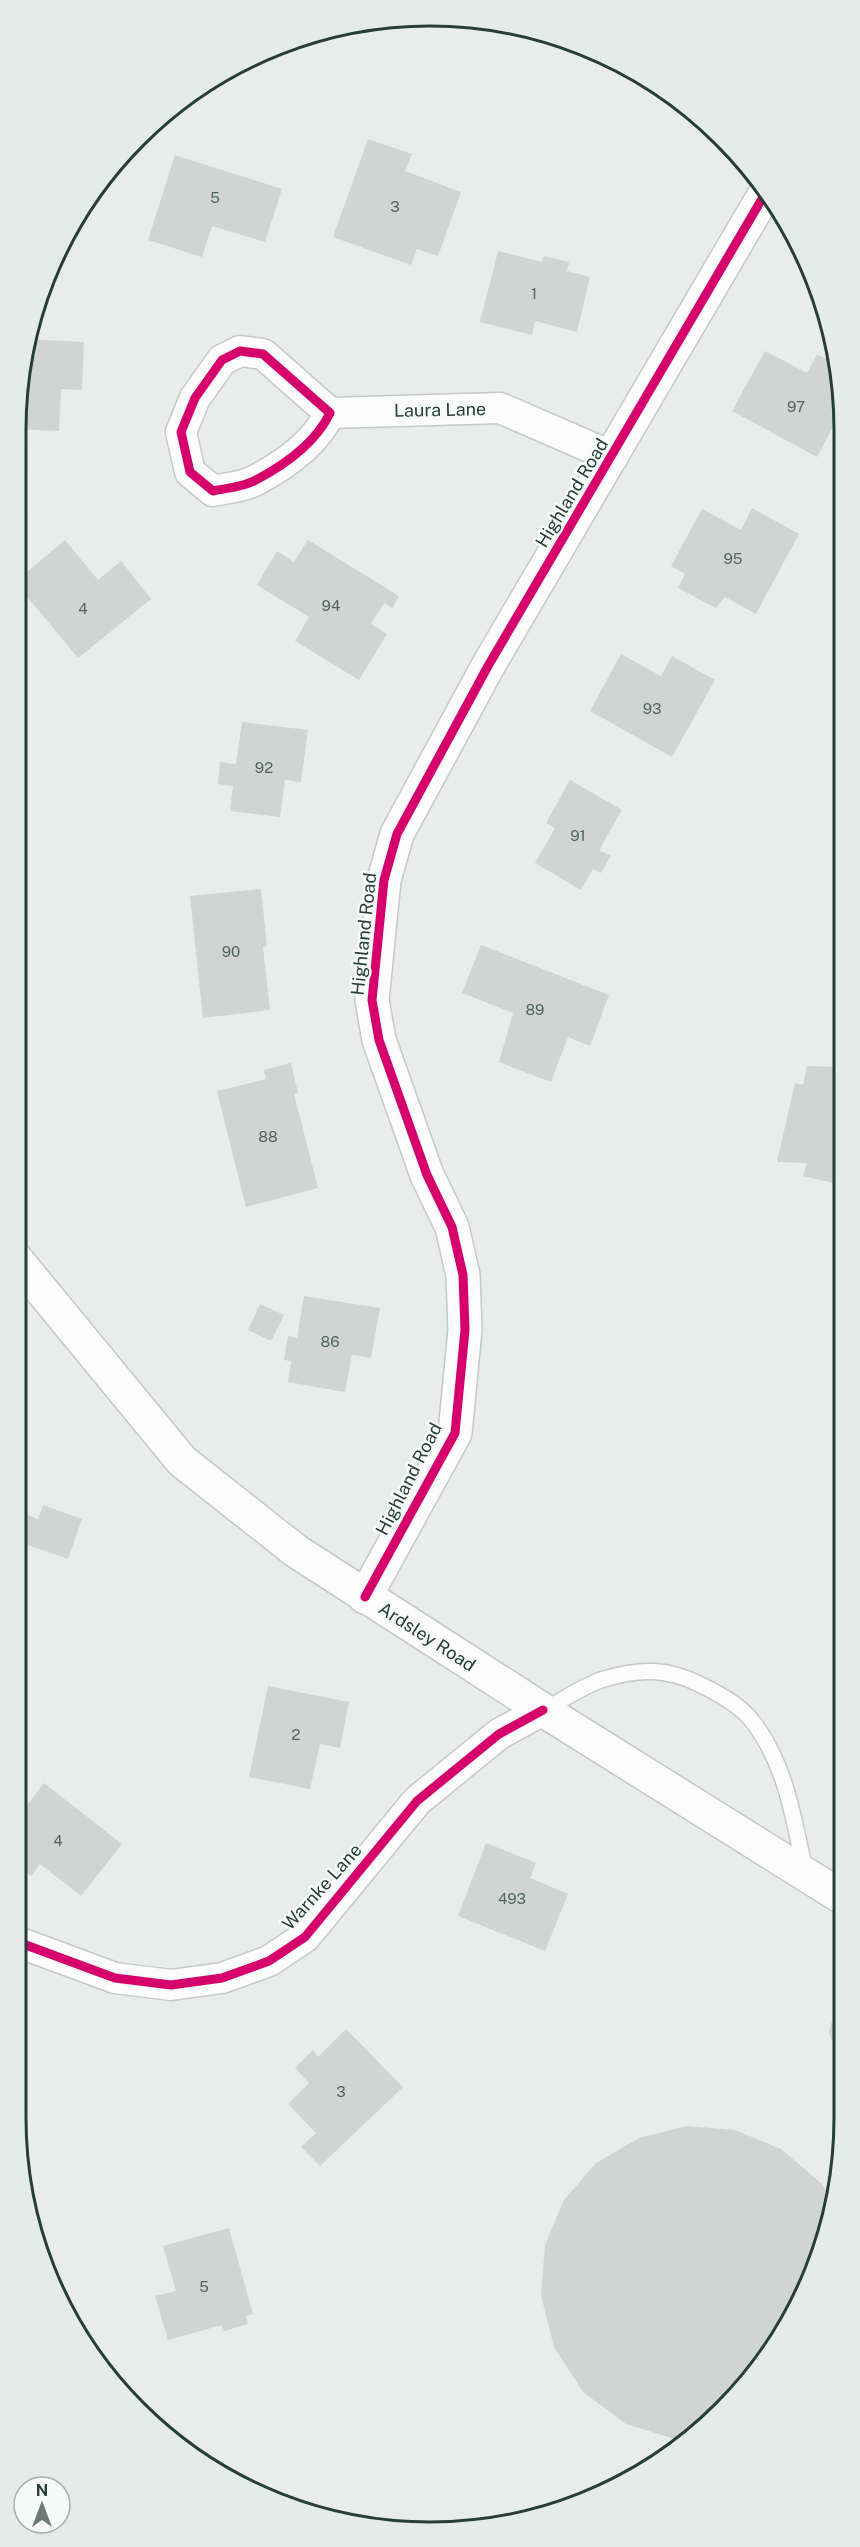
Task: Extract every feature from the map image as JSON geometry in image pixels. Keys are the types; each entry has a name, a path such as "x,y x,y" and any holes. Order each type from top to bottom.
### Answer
{"street":[{"name":"Highland Road","path":"365,1597 455,1433 465,1330 463,1275 452,1227 427,1175 379,1040 372,1000 384,880 397,834 488,666 613,457 762,199"},
{"path":"240,351 263,354 330,413 321,430 302,450 253,482 213,491 190,472 181,432 195,398 222,360 240,351"},
{"name":"Laura Lane","path":"330,413 500,408 613,457"},
{"name":"Ardsley Road","path":"26,1271 182,1461 296,1551 543,1710 834,1892"},
{"name":"Warnke Lane","path":"26,1945 115,1978 171,1985 222,1978 269,1961 305,1936 417,1801 499,1734 543,1710"}],"lane":[{"path":"543,1710 603,1679 646,1670 678,1673 712,1690 752,1720 770,1748 789,1796 806,1874"}],"building":[{"path":"368,139 412,154 405,171 461,192 438,256 417,249 411,265 333,237"},
{"path":"175,155 282,189 265,242 212,226 202,257 148,240"},
{"path":"498,251 542,262 544,256 569,262 567,271 590,277 577,332 535,321 532,335 480,322"},
{"path":"36,339 84,342 82,390 61,389 59,431 26,430 26,404"},
{"path":"765,351 807,373 817,354 828,360 834,404 834,425 817,457 732,411"},
{"path":"752,508 799,534 756,614 725,597 716,608 678,588 685,574 671,566 702,509 741,530"},
{"path":"65,540 98,580 121,561 151,599 78,658 26,595 26,573"},
{"path":"308,540 399,596 392,608 384,603 371,624 387,634 359,680 295,641 309,617 257,585 277,551 294,562"},
{"path":"621,654 661,676 672,656 715,680 672,757 590,711"},
{"path":"242,722 308,730 301,782 285,780 280,817 230,811 233,786 218,784 220,762 236,764"},
{"path":"570,780 622,810 599,850 611,856 601,873 593,869 581,890 535,863 555,828 546,823"},
{"path":"261,889 267,946 263,947 270,1010 203,1018 190,896"},
{"path":"481,945 609,995 590,1046 568,1037 551,1082 499,1062 513,1013 462,993"},
{"path":"291,1063 298,1093 294,1094 318,1188 246,1207 217,1091 266,1079 264,1070"},
{"path":"807,1066 834,1067 834,1183 803,1176 807,1163 777,1162 795,1083 803,1085"},
{"path":"304,1296 380,1308 371,1358 352,1355 345,1392 288,1382 291,1361 284,1360 288,1336 297,1338"},
{"path":"260,1304 284,1315 271,1341 248,1330"},
{"path":"43,1505 82,1519 68,1559 28,1545 26,1550 26,1514 38,1519"},
{"path":"268,1686 349,1702 340,1748 320,1744 310,1789 249,1777"},
{"path":"44,1783 122,1844 81,1896 40,1864 31,1876 26,1872 26,1807"},
{"path":"486,1843 536,1863 530,1878 568,1894 545,1951 458,1916"},
{"path":"834,2021 834,2046 829,2033 831,2023"},
{"path":"346,2029 403,2087 320,2166 301,2147 316,2133 288,2104 309,2083 295,2068 313,2050 318,2057"},
{"path":"687,2126 735,2130 781,2149 822,2184 827,2193 821,2222 804,2272 766,2342 734,2384 697,2421 675,2439 626,2424 583,2392 554,2347 541,2295 545,2245 564,2200 596,2163 639,2138"},
{"path":"229,2228 253,2314 246,2316 248,2324 224,2331 222,2325 168,2340 155,2296 176,2291 163,2246"}],"cycle path":[{"path":"365,1597 455,1433 465,1330 463,1275 452,1227 427,1175 379,1040 372,1000 384,880 397,834 488,666 762,199"},
{"path":"240,351 263,354 330,413 308,444 277,468 250,483 213,491 190,472 181,432 195,398 222,360 240,351"},
{"path":"26,1945 115,1978 171,1985 222,1978 269,1961 305,1937 417,1801 499,1734 543,1710"}]}
